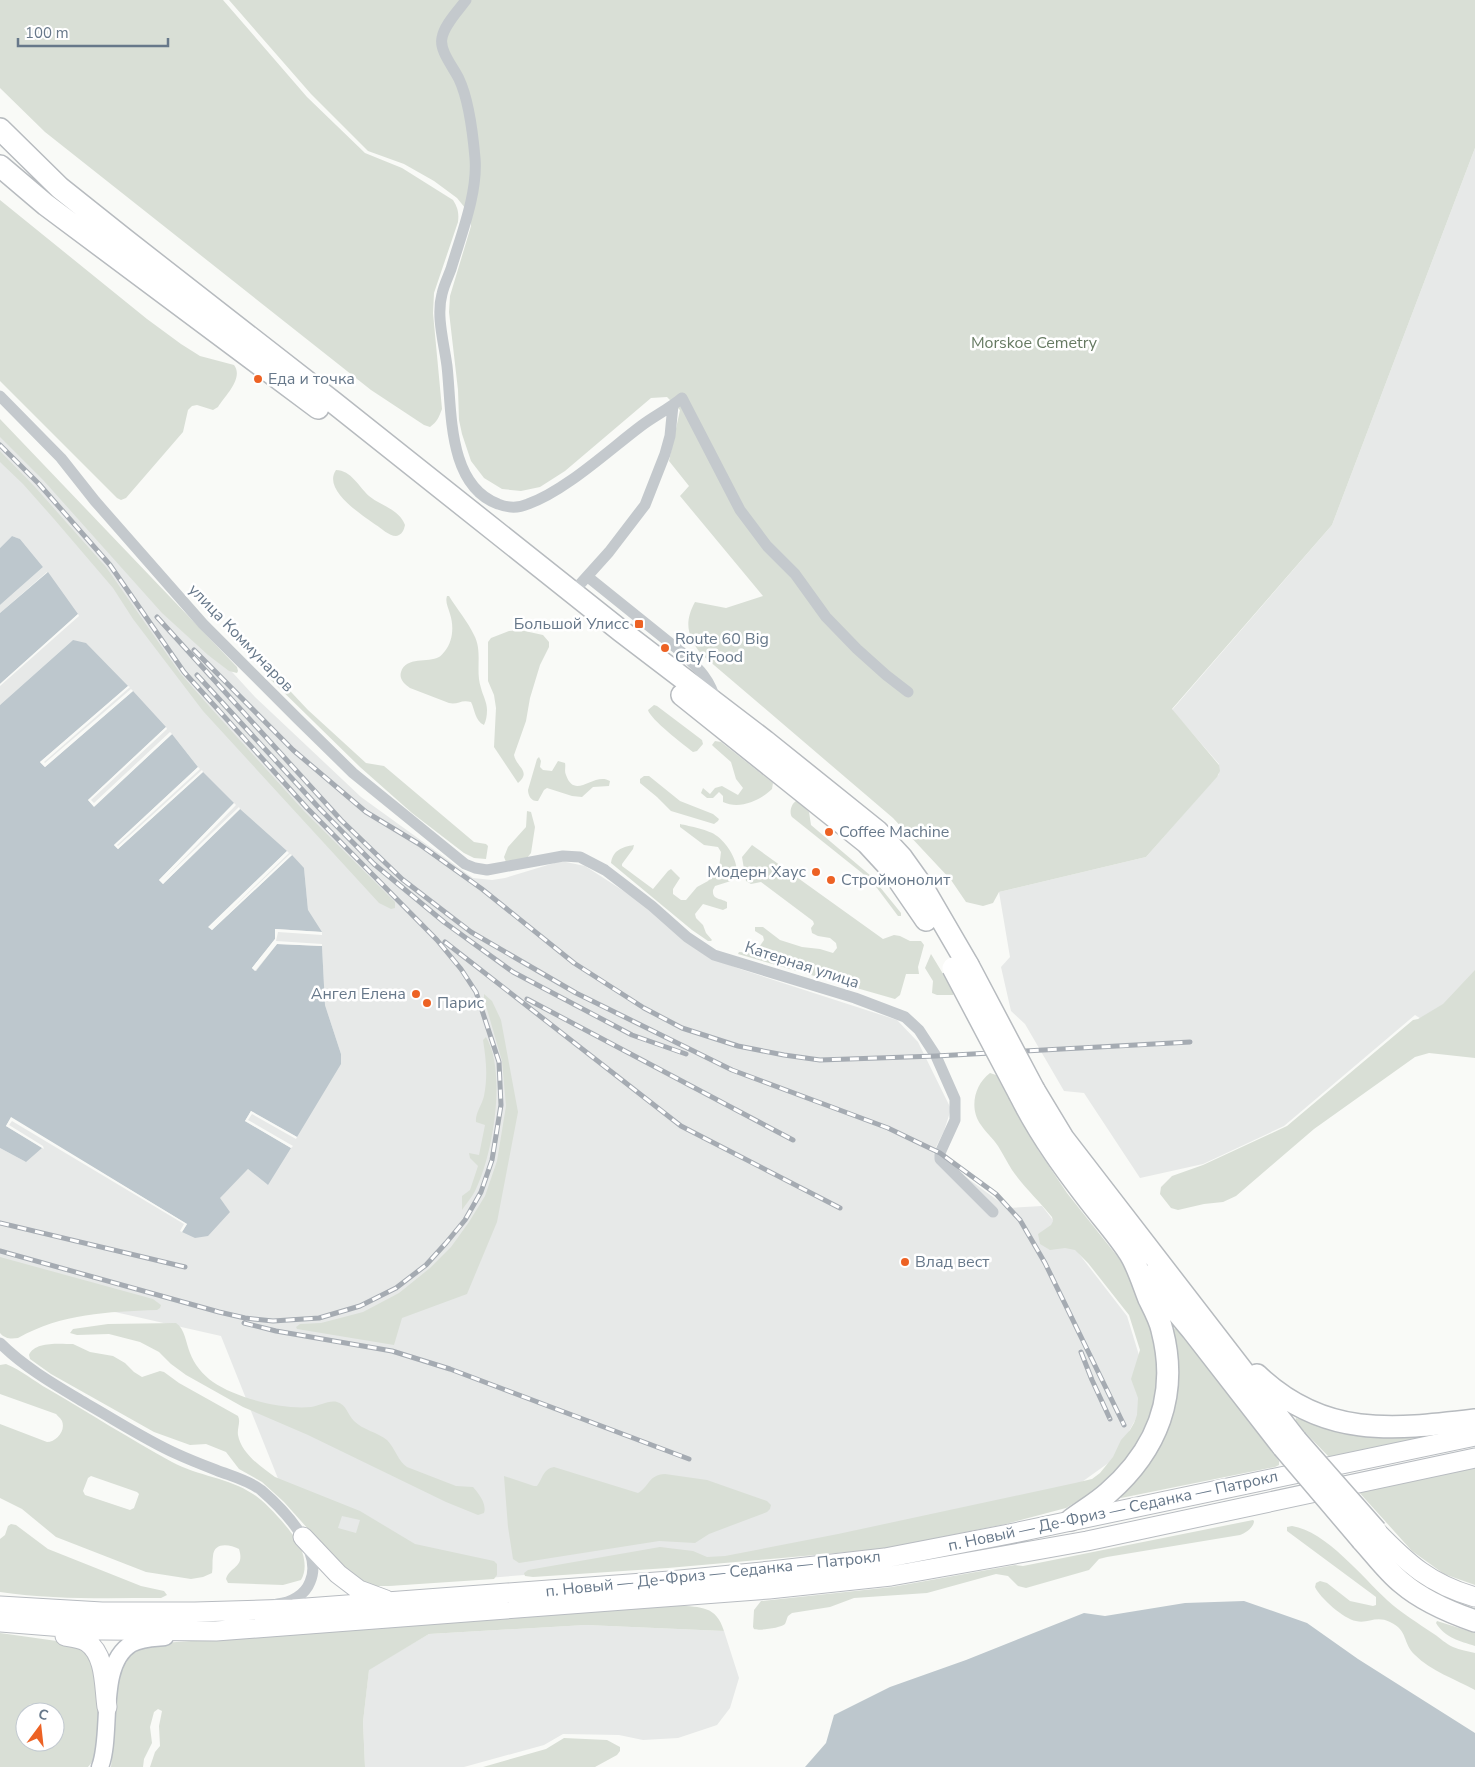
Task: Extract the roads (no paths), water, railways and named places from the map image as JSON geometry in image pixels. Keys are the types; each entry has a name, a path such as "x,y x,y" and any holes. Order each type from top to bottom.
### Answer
{"highway":[{"path":"0,129 60,188 877,831 902,858 922,886 1027,1093 1047,1145 1133,1259 1369,1536 1401,1583 1438,1607 1475,1620"},
{"path":"0,166 46,204 332,419 684,696 867,843 892,869 961,966"},
{"path":"1027,1093 1211,1328 1290,1443"},
{"path":"1071,1520 1107,1494 1143,1456 1159,1426 1164,1406 1168,1383 1168,1358 1162,1329 1133,1259"},
{"path":"1211,1328 1259,1377 1283,1396 1298,1406 1333,1420 1357,1426 1403,1427 1475,1420"}],"main road":[{"name":"п. Новый — Де-Фриз — Седанка — Патрокл","path":"0,1606 102,1612 293,1609 670,1581 885,1558 1009,1534 1475,1436"},
{"name":"п. Новый — Де-Фриз — Седанка — Патрокл","path":"0,1623 102,1630 235,1630 769,1589 891,1576 1087,1541 1475,1458"},
{"path":"1369,1536 1438,1584 1475,1597"},
{"path":"303,1537 338,1574 359,1590 392,1602"},
{"path":"0,1623 7,1629 86,1641 96,1650 101,1665 106,1708 105,1749 100,1767"},
{"path":"106,1708 117,1659 130,1644 146,1639 181,1636 193,1631"}],"street":[{"path":"466,0 446,27 442,37 442,44 460,80 466,99 475,160 471,205 442,294 440,312 450,390 451,423 458,454 467,476 475,488 498,504 508,507 528,504 568,482 647,421 682,398 740,510 767,546 795,574 826,617 857,649 908,692"},
{"name":"улица Коммунаров","path":"0,396 61,458 94,501 204,624 353,773 407,819 465,864 486,870"},
{"path":"573,592 588,577 645,505 666,454 673,405"},
{"path":"588,577 694,664 714,689 716,704"},
{"name":"Катерная улица","path":"486,870 563,856 580,857 612,876 652,906 687,937 714,955 855,998 905,1017 919,1030 936,1056 955,1099 955,1120 940,1153 940,1159 993,1212"},
{"path":"0,1343 23,1363 48,1380 152,1442 191,1460 238,1478 259,1489 278,1507 303,1537 312,1558 313,1570 306,1590 297,1597 282,1603 207,1607 195,1612"}],"railway":[{"path":"0,445 39,484 110,565 184,672 307,808 437,940 461,969 476,992 499,1062 501,1105 492,1160 481,1192 465,1220 446,1243 426,1265 396,1288 360,1306 319,1318 273,1321 245,1318 0,1251"},
{"path":"157,617 341,820 402,879 471,932 576,993 732,1070 888,1128 940,1153 996,1194 1020,1220 1045,1263 1124,1425"},
{"path":"194,650 293,750 366,812 419,844 482,889 574,963 644,1008 682,1028 738,1046 820,1060 936,1056 1190,1042"},
{"path":"197,675 320,809 374,864 444,922 513,972 632,1035 686,1054"},
{"path":"445,942 681,1126 840,1208"},
{"path":"527,999 793,1140"},
{"path":"0,1223 185,1267"},
{"path":"244,1323 276,1331 392,1351 450,1369 689,1459"},
{"path":"1081,1352 1110,1419"}],"place":[{"name":"Еда и точка","path":"258,379"},
{"name":"Большой Улисс","path":"639,624"},
{"name":"Route 60 Big City Food","path":"665,648"},
{"name":"Coffee Machine","path":"829,832"},
{"name":"Модерн Хаус","path":"816,872"},
{"name":"Строймонолит","path":"831,880"},
{"name":"Ангел Елена","path":"416,994"},
{"name":"Парис","path":"427,1003"},
{"name":"Влад вест","path":"905,1262"}],"park label":[{"name":"Morskoe Cemetry","path":"1034,343"}]}
